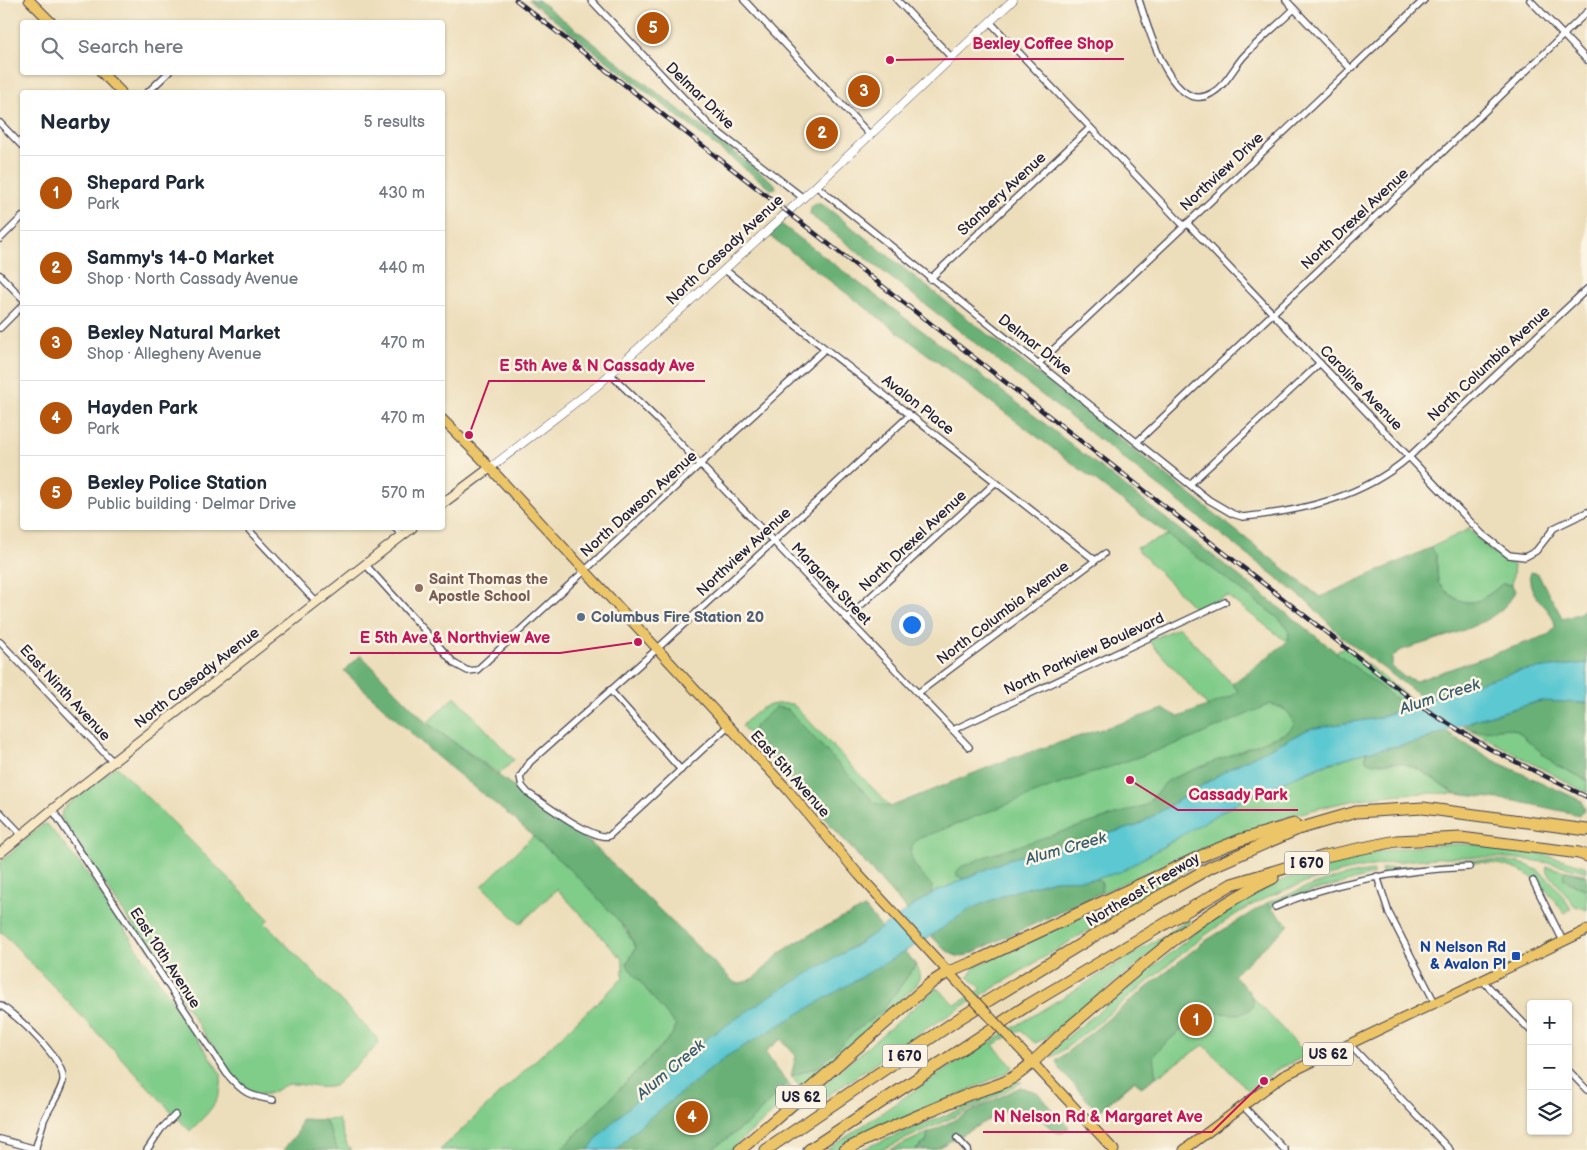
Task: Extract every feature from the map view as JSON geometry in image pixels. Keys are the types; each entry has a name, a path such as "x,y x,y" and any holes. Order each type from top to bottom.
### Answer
{"highway":[{"name":"Northeast Freeway","path":"766,1150 960,1018 1151,902 1211,868 1280,836 1356,812 1423,808 1587,830"},
{"path":"948,972 972,963 1103,900 1240,840 1293,824 1345,816"},
{"name":"I 670","path":"810,1150 1028,1005 1232,884 1307,863 1325,856 1396,840 1461,838 1579,853 1587,856"},
{"path":"845,1150 970,1094 1006,1082 1032,1062 1092,1008 1208,915 1246,890 1307,863"},
{"name":"US 62","path":"740,1150 931,983 948,972"}],"main road":[{"path":"29,0 49,20"},
{"path":"104,75 119,90"},
{"name":"East 5th Avenue","path":"445,422 585,570 787,790 874,892 1114,1150"},
{"name":"North Cassady Avenue","path":"445,502 490,468"},
{"name":"North Cassady Avenue","path":"0,853 20,834 112,761 409,530"},
{"name":"US 62","path":"1184,1150 1283,1076 1587,930"}],"street":[{"name":"Delmar Drive","path":"591,0 710,126 802,198"},
{"path":"596,6 602,0"},
{"path":"744,0 870,135"},
{"path":"897,0 952,58"},
{"name":"North Cassady Avenue","path":"490,468 565,412 610,374 816,186 1013,0"},
{"path":"1138,0 1158,58 1166,72 1189,94 1201,97 1213,93 1244,56 1294,9"},
{"path":"1286,0 1350,68"},
{"name":"Northview Drive","path":"1038,364 1424,0"},
{"path":"1530,0 1587,60"},
{"name":"North Drexel Avenue","path":"1137,442 1587,12"},
{"name":"Caroline Avenue","path":"990,22 1090,128 1273,314 1482,534 1509,556 1524,557 1536,551 1554,528 1587,512"},
{"path":"150,90 166,75"},
{"path":"0,123 20,144"},
{"name":"Stanbery Avenue","path":"930,279 1090,128"},
{"name":"Delmar Drive","path":"816,186 930,279 1190,484 1225,509 1243,517"},
{"path":"0,239 20,219"},
{"name":"Avalon Place","path":"725,270 1095,560"},
{"path":"0,275 20,296"},
{"name":"North Columbia Avenue","path":"1243,517 1318,504 1344,496 1386,474 1409,457 1587,289"},
{"path":"0,328 20,308"},
{"name":"North Dawson Avenue","path":"366,564 455,664 468,671 477,670 825,349"},
{"path":"1190,484 1320,363"},
{"name":"Margaret Street","path":"610,374 847,618 969,748"},
{"name":"Northview Avenue","path":"681,770 613,833 604,837 590,832 528,793 522,786 520,777 530,762 657,649 910,415"},
{"name":"North Drexel Avenue","path":"847,618 996,482"},
{"path":"248,530 317,603"},
{"path":"397,530 402,535"},
{"name":"North Columbia Avenue","path":"918,693 1104,554"},
{"name":"North Parkview Boulevard","path":"953,730 1225,602"},
{"name":"East Ninth Avenue","path":"0,642 112,761"},
{"path":"610,690 681,770 728,726"},
{"name":"East 10th Avenue","path":"52,809 228,1074 239,1088 250,1096 273,1100"},
{"path":"0,812 20,834"},
{"path":"1275,907 1329,888 1377,876 1468,867"},
{"path":"1377,876 1389,913 1435,1003"},
{"path":"1533,880 1563,941"},
{"path":"1482,980 1527,1027"},
{"path":"0,1005 30,1031 57,1060 62,1070 63,1082 44,1120 35,1149 0,1139"},
{"path":"1349,1044 1450,1150"},
{"path":"1572,1074 1587,1090"},
{"path":"1243,1106 1285,1150"},
{"path":"147,1150 161,1129 175,1115"},
{"path":"957,1138 968,1150"}],"green space":[{"path":"529,0 538,0 775,184 776,188 771,189"},
{"path":"817,203 825,206 1320,597 1430,548 1436,554 1438,583 1455,598 1462,601 1477,601 1493,592 1502,584 1512,585 1515,591 1508,603 1482,622 1465,630 1399,651 1392,658 1392,667 1404,677 1416,681 1548,635 1555,628 1554,620 1532,589 1530,572 1538,574 1563,619 1580,613 1587,606 1587,663 1519,671 1426,700 1343,638 1308,602 813,217 810,214 811,207"},
{"path":"781,224 1040,420 1406,707 1378,718 1309,729 1230,768 1137,826 1009,859 965,879 957,876 956,873 961,867 987,856 1146,805 1168,780 1288,732 1294,724 1293,720 1285,710 1270,704 1193,738 1052,787 918,839 913,845 911,857 932,886 931,894 907,910 752,737 754,727 776,707 787,709 875,803 890,807 1009,759 1164,709 1179,717 1232,696 1238,691 1232,684 1287,642 1289,635 1286,626 1278,618 769,235"},
{"path":"1469,529 1488,549 1514,565 1512,585 1502,584 1485,597 1470,602 1455,598 1438,583 1436,554 1430,548"},
{"path":"1169,535 1281,621 1288,631 1287,642 1227,596 1196,610 1136,548"},
{"path":"1179,627 1238,691 1232,696 1208,706 1149,641"},
{"path":"1345,647 1417,704 1137,826 1009,859 931,894 907,910 742,726 764,707 777,704 793,704 917,835 1189,722"},
{"path":"361,655 427,723 592,844 735,983 755,977 782,952 802,939 833,922 865,908 882,928 685,1053 603,1132 588,1150 561,1150 672,1035 676,1026 628,967 627,963 636,948 627,930 582,881 514,819 435,755 344,671"},
{"path":"455,696 514,760 499,774 427,723"},
{"path":"1541,701 1587,703 1587,780 1556,765 1516,730 1477,731 1464,726 1477,719"},
{"path":"1508,728 1516,730 1556,765 1587,780 1587,793 1473,731"},
{"path":"1445,732 1497,762 1582,801 1585,810 1580,815 1516,801 1456,794 1421,770 1402,763 1373,763 1366,760 1366,752 1418,742"},
{"path":"1366,752 1366,760 1405,764 1425,773 1456,794 1409,794 1364,799 1318,808 1230,838 1101,893 1102,883 1095,879 1133,864 1254,794 1317,768"},
{"path":"116,766 269,919 265,923 378,1039 379,1044 334,1086 288,1084 270,1093 257,1094 248,1090 233,1077 61,818 62,811 66,806"},
{"path":"47,824 87,873 221,1074 220,1091 217,1099 208,1112 190,1131 2,932 0,934 0,863 42,825"},
{"path":"533,836 575,874 615,917 636,948 627,963 676,1026 672,1035 561,1150 440,1150 623,978 623,960 557,889 520,924 482,886"},
{"path":"1463,844 1511,848 1541,854 1587,867 1587,872 1548,863 1506,858 1461,857 1371,866 1327,876 1250,906 1222,923 1182,953 1081,1036 1051,1057 1054,1048 1204,926 1265,889 1296,875 1359,855 1392,849"},
{"path":"1462,860 1499,860 1526,865 1549,879 1571,909 1564,913 1542,886 1526,874 1508,867 1488,863 1466,862 1382,873 1381,869"},
{"path":"1190,865 1191,868 929,1027 765,1138 763,1136 937,988 955,1005 982,989 968,977 974,967"},
{"path":"1547,867 1587,875 1566,871 1569,883 1587,890 1587,910 1575,906 1546,870"},
{"path":"1373,871 1373,875 1301,894 1273,907 1267,903 1332,879"},
{"path":"1566,871 1587,876 1587,890 1564,879 1563,874"},
{"path":"1095,879 1102,883 1101,893 963,957 950,953 931,936 970,909 1015,891 1054,880"},
{"path":"1267,903 1289,925 1233,975 1248,991 1253,1000 1253,1005 1250,1009 1236,1014 1209,1014 1186,1026 1153,1056 1156,1077 1141,1087 1135,1080 1097,1111 1060,1069 1056,1061 1202,943"},
{"path":"1189,920 1191,922 1044,1039 1035,1043 1020,1030 993,1045 1013,1067 1006,1073 837,1150 827,1150 943,1071"},
{"path":"1202,943 1306,1056 1278,1069 1249,1091 1204,1045 1141,1087 1135,1080 1101,1110"},
{"path":"904,951 916,965 883,1010 853,1033 820,1066 791,1076 796,1056 781,1039 765,1052 787,1083 751,1121 711,1150 616,1150 636,1129 727,1055"},
{"path":"916,965 919,976 916,986 801,1088 791,1076 820,1066 853,1033 883,1010"},
{"path":"1013,1082 1022,1082 980,1105 881,1150 860,1150 969,1106"},
{"path":"787,1083 796,1093 730,1150 711,1150 751,1121"},
{"path":"1020,1087 1037,1092 1069,1127 1067,1131 1061,1133 1052,1131 1039,1115 1028,1109 1008,1109 934,1150 915,1150 926,1142 928,1133"},
{"path":"301,1119 325,1120 338,1150 283,1150 297,1133"},
{"path":"338,1119 347,1145 352,1150 338,1150 325,1120"},
{"path":"928,1133 926,1142 915,1150 889,1150"}],"water":[{"name":"Alum Creek","path":"1587,663 1587,703 1540,701 1477,719 1418,742 1366,752 1319,766 1238,802 1120,872 1095,879 1054,880 1015,891 970,909 931,936 727,1056 636,1129 616,1150 588,1150 603,1132 685,1053 773,994 855,946 931,894 1009,859 1137,826 1230,768 1309,729 1378,718 1464,687 1519,671"}],"railway":[{"path":"516,0 1423,708 1490,749 1587,797"}],"place":[{"name":"Bexley Police Station","path":"653,28"},
{"name":"Bexley Coffee Shop","path":"890,60"},
{"name":"Bexley Natural Market","path":"864,91"},
{"name":"Sammy's 14-0 Market","path":"822,133"},
{"name":"E 5th Ave & N Cassady Ave","path":"469,435"},
{"name":"Saint Thomas the Apostle School","path":"419,588"},
{"name":"Columbus Fire Station 20","path":"581,617"},
{"name":"E 5th Ave & Northview Ave","path":"638,642"},
{"name":"Cassady Park","path":"1130,780"},
{"name":"N Nelson Rd & Avalon Pl","path":"1516,956"},
{"name":"Shepard Park","path":"1196,1020"},
{"name":"N Nelson Rd & Margaret Ave","path":"1264,1081"},
{"name":"Hayden Park","path":"692,1117"}]}
